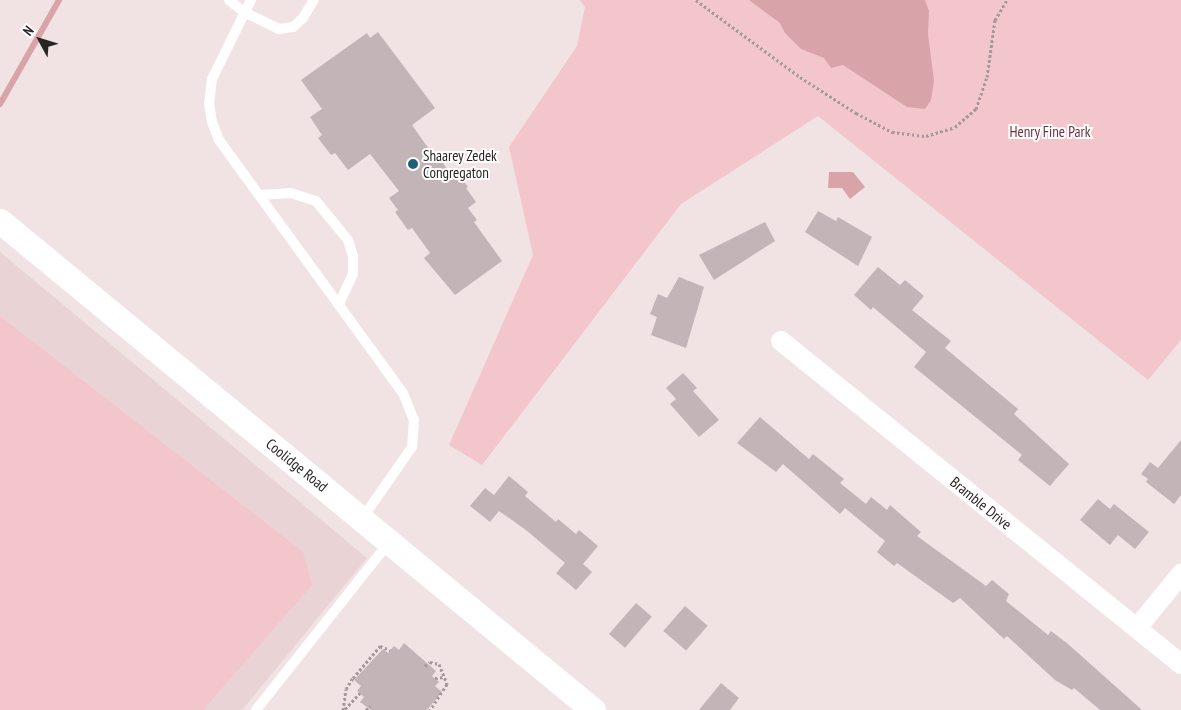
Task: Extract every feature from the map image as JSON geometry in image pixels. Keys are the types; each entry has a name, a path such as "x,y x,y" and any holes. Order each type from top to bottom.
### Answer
{"street":[{"name":"Coolidge Road","path":"0,221 593,710"},
{"name":"Bramble Drive","path":"781,342 1181,664"},
{"path":"1137,628 1181,574"}],"lane":[{"path":"230,0 244,12 279,28 293,27 304,18 314,0"},
{"path":"251,0 212,79 209,104 212,122 219,140 261,195 403,393 414,420 412,447 362,519"},
{"path":"261,195 291,193 316,201 348,240 354,256 353,274 339,304"},
{"path":"256,710 388,542"}],"path":[{"path":"696,0 800,76 856,112 892,132 926,136 955,127 976,109 987,77 995,20 1007,0"},
{"path":"343,710 346,689 380,646 390,650"},
{"path":"373,655 377,659"},
{"path":"425,666 435,662 444,677 447,689 430,710"},
{"path":"435,678 444,677"},
{"path":"343,710 360,693"},
{"path":"366,710 370,706"}],"shaded area":[{"path":"749,0 925,0 929,11 928,34 934,81 931,100 925,109 907,107 843,65 831,68 824,58 801,49 785,33 780,23"},
{"path":"829,172 853,172 865,187 850,199 842,188 828,188"},
{"path":"0,252 367,558 242,710 0,710"}],"green space":[{"name":"Henry Fine Park","path":"580,0 1181,0 1181,340 1148,380 818,116 681,204 482,465 449,445 533,255 509,147 577,46 585,7"},
{"path":"0,316 303,552 312,585 203,710 0,710"}],"building":[{"name":"Shaarey Zedek Congregaton","path":"378,32 435,108 412,125 438,162 441,160 449,172 455,168 468,187 466,188 476,202 468,208 477,220 474,222 502,261 455,295 424,258 430,253 412,228 408,230 395,212 398,210 389,198 399,191 370,154 348,170 335,153 331,155 318,138 322,135 310,117 322,109 301,80 367,33 370,38"},
{"path":"818,211 836,221 838,217 872,237 858,266 805,232"},
{"path":"765,222 775,241 714,280 699,255"},
{"path":"878,267 900,285 905,280 924,296 912,310 951,341 945,348 1018,409 1014,414 1069,464 1050,486 1018,460 1022,455 914,367 926,352 873,307 871,310 854,295"},
{"path":"679,277 704,287 686,348 651,335 657,317 650,314 658,294 667,298"},
{"path":"683,373 697,388 693,391 719,420 699,437 670,404 676,399 666,388"},
{"path":"760,417 809,459 813,454 844,479 840,483 866,504 871,497 887,510 890,505 921,532 917,536 986,586 992,580 1009,594 1006,601 1048,635 1051,631 1068,644 1142,710 1100,710 1074,688 1072,690 1055,680 1007,636 1004,639 960,598 953,603 897,563 894,566 877,552 885,541 845,508 840,514 783,464 776,472 737,443"},
{"path":"1181,440 1181,495 1174,504 1146,482 1148,479 1141,474 1150,462 1158,468"},
{"path":"509,476 528,492 525,496 556,522 558,519 576,534 579,530 598,546 583,564 592,572 576,590 556,573 565,563 526,530 499,511 490,522 470,506 485,488 494,495"},
{"path":"1098,499 1110,509 1114,504 1149,532 1135,549 1118,535 1110,545 1080,520"},
{"path":"636,603 652,617 625,648 609,634"},
{"path":"685,606 708,626 686,651 663,631"},
{"path":"404,643 436,671 432,676 439,682 435,686 442,692 427,710 371,710 360,702 364,697 357,691 361,686 354,680 383,649 388,653 394,646 399,650"},
{"path":"721,683 739,698 730,710 699,710"}],"waterway":[{"path":"0,104 59,0"}],"place":[{"name":"Shaarey Zedek Congregaton","path":"413,164"}]}
